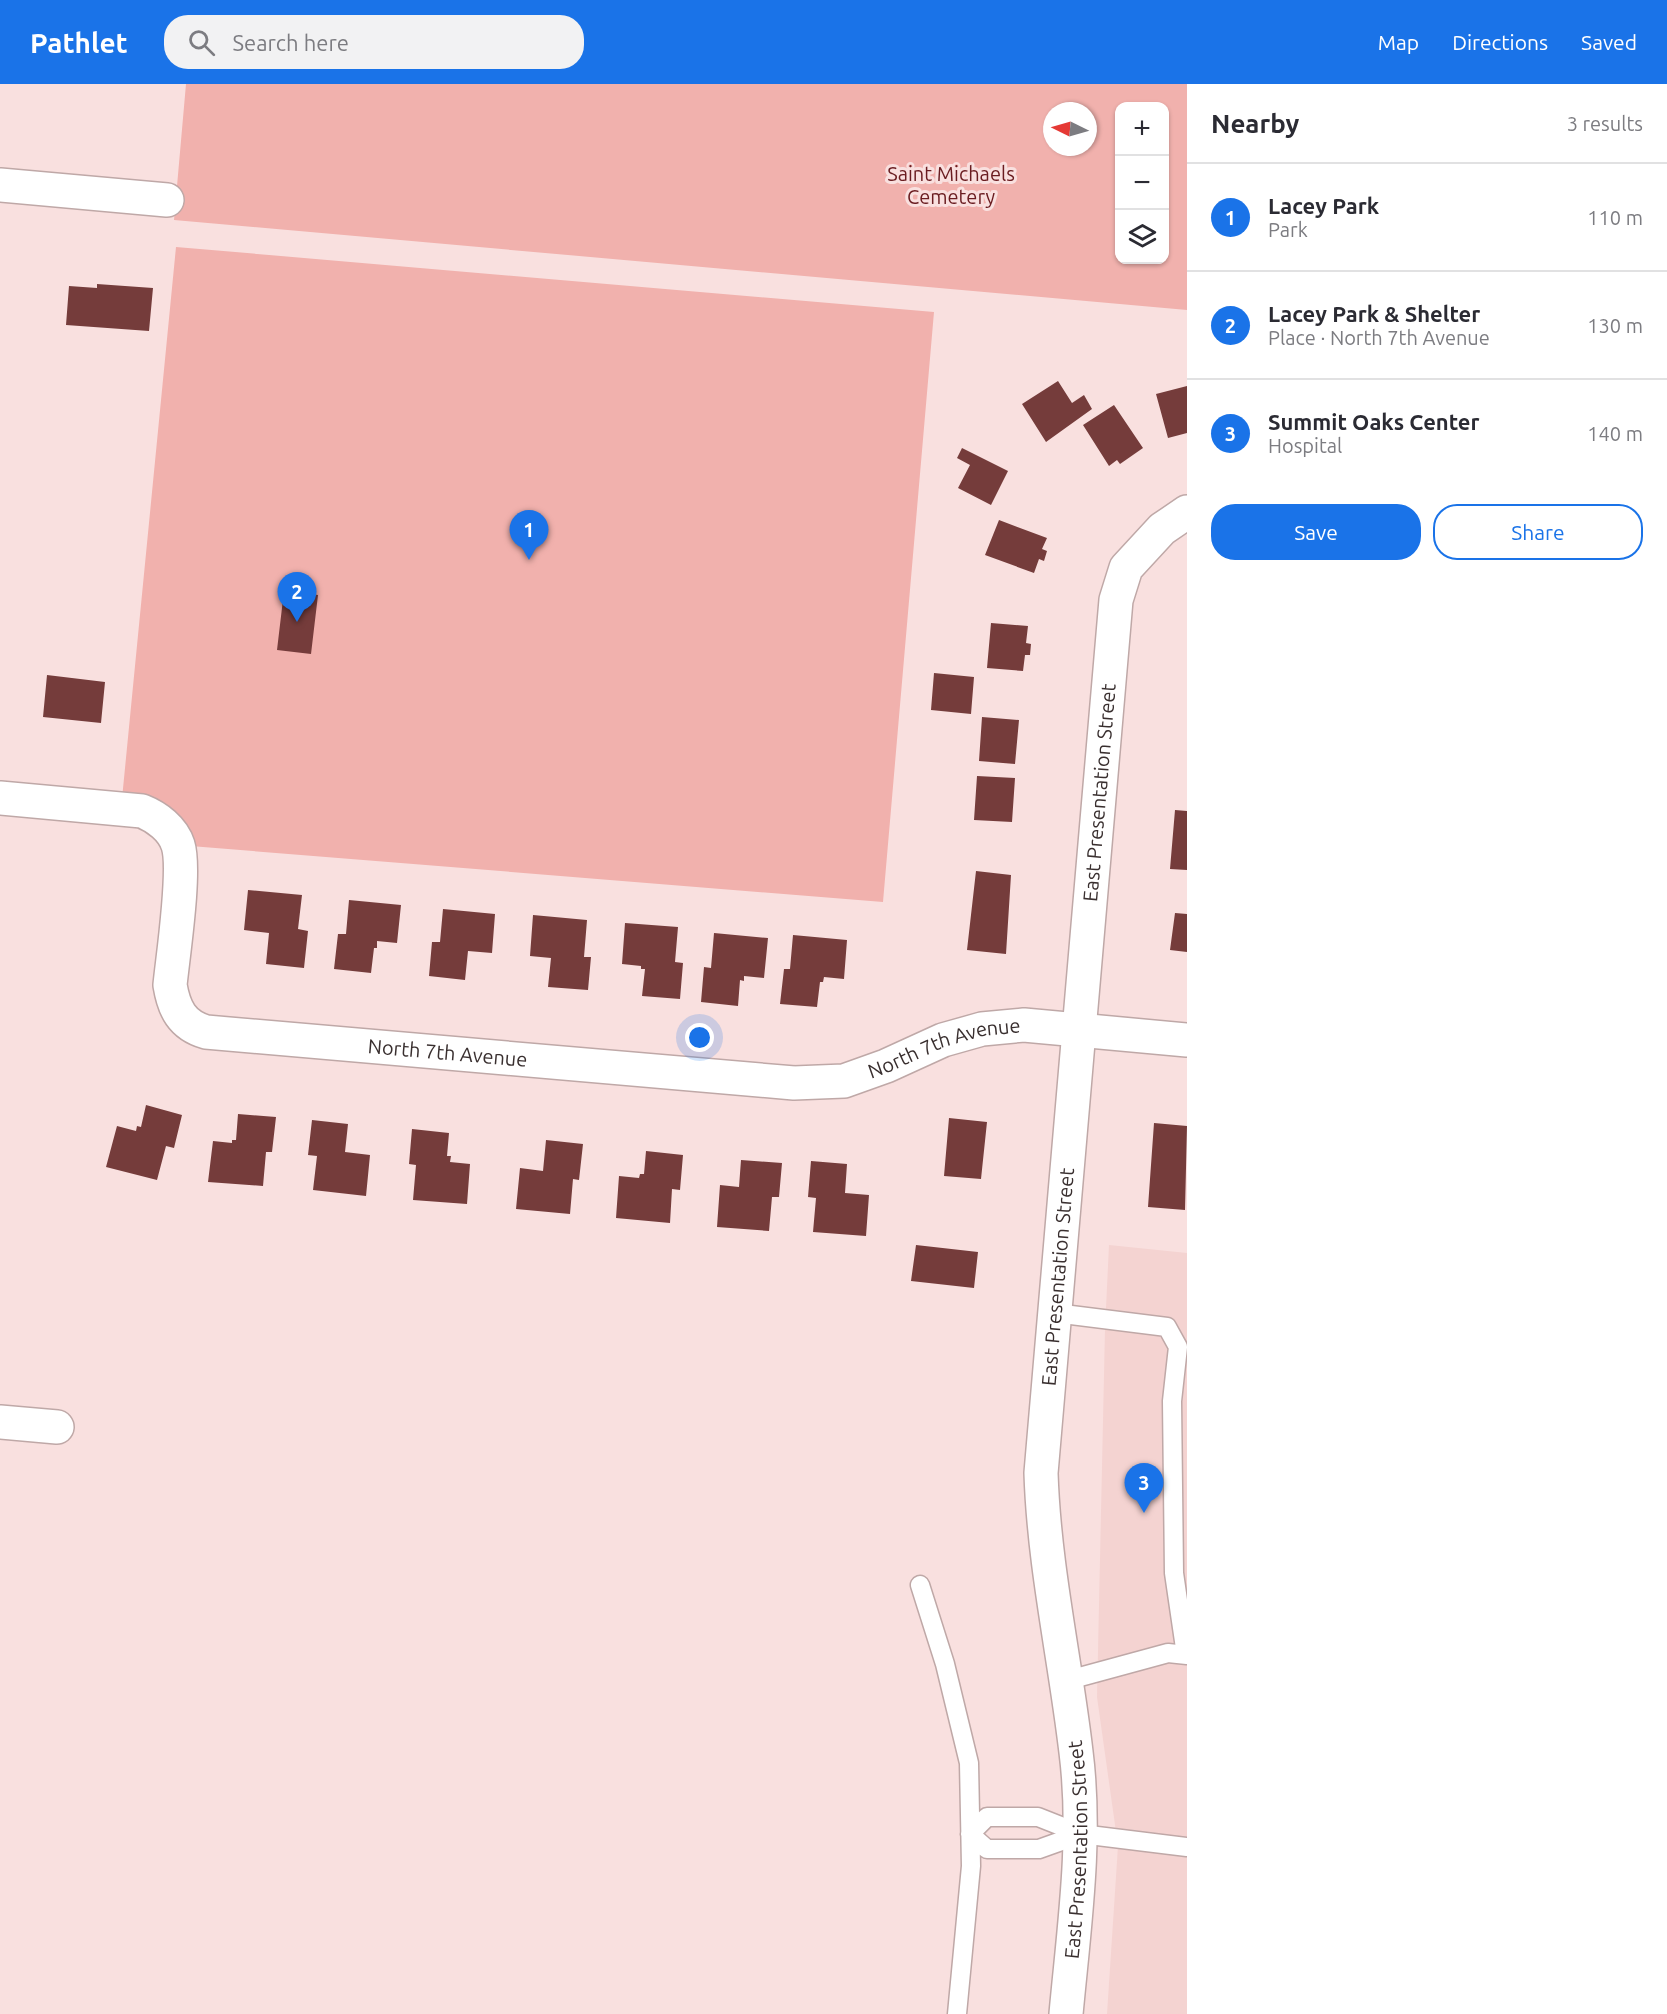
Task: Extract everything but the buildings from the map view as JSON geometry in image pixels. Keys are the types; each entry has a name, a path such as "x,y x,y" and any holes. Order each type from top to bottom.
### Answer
{"street":[{"path":"0,185 167,200"},
{"name":"East Presentation Street","path":"1066,2014 1081,1834 1077,1752 1050,1584 1041,1473 1116,600 1126,568 1162,529 1187,512"},
{"name":"North 7th Avenue","path":"0,798 142,811 156,817 168,829 178,845 180,869 170,985 173,1002 180,1016 191,1028 206,1032 794,1083 844,1081 886,1066 943,1040 982,1029 1024,1025 1187,1040"},
{"path":"0,1422 57,1427"}],"lane":[{"path":"1054,1313 1167,1327 1178,1347 1172,1401 1174,1573 1186,1655 1168,1653 1065,1681"},
{"path":"920,1586 945,1665 969,1763 971,1866 957,2014"},
{"path":"970,1834 987,1817 1038,1817 1081,1834 1187,1847"},
{"path":"970,1834 987,1849 1039,1849 1081,1834"}],"shaded area":[{"path":"1109,1245 1187,1253 1187,2014 1107,2014 1118,1846 1097,1697"}],"green space":[{"name":"Saint Michaels Cemetery","path":"186,84 1187,84 1187,310 174,220"},
{"path":"176,247 934,312 883,902 178,845 121,809"}],"place":[{"name":"Lacey Park","path":"529,560"},
{"name":"Lacey Park & Shelter","path":"297,622"},
{"name":"Summit Oaks Center","path":"1144,1513"}]}
